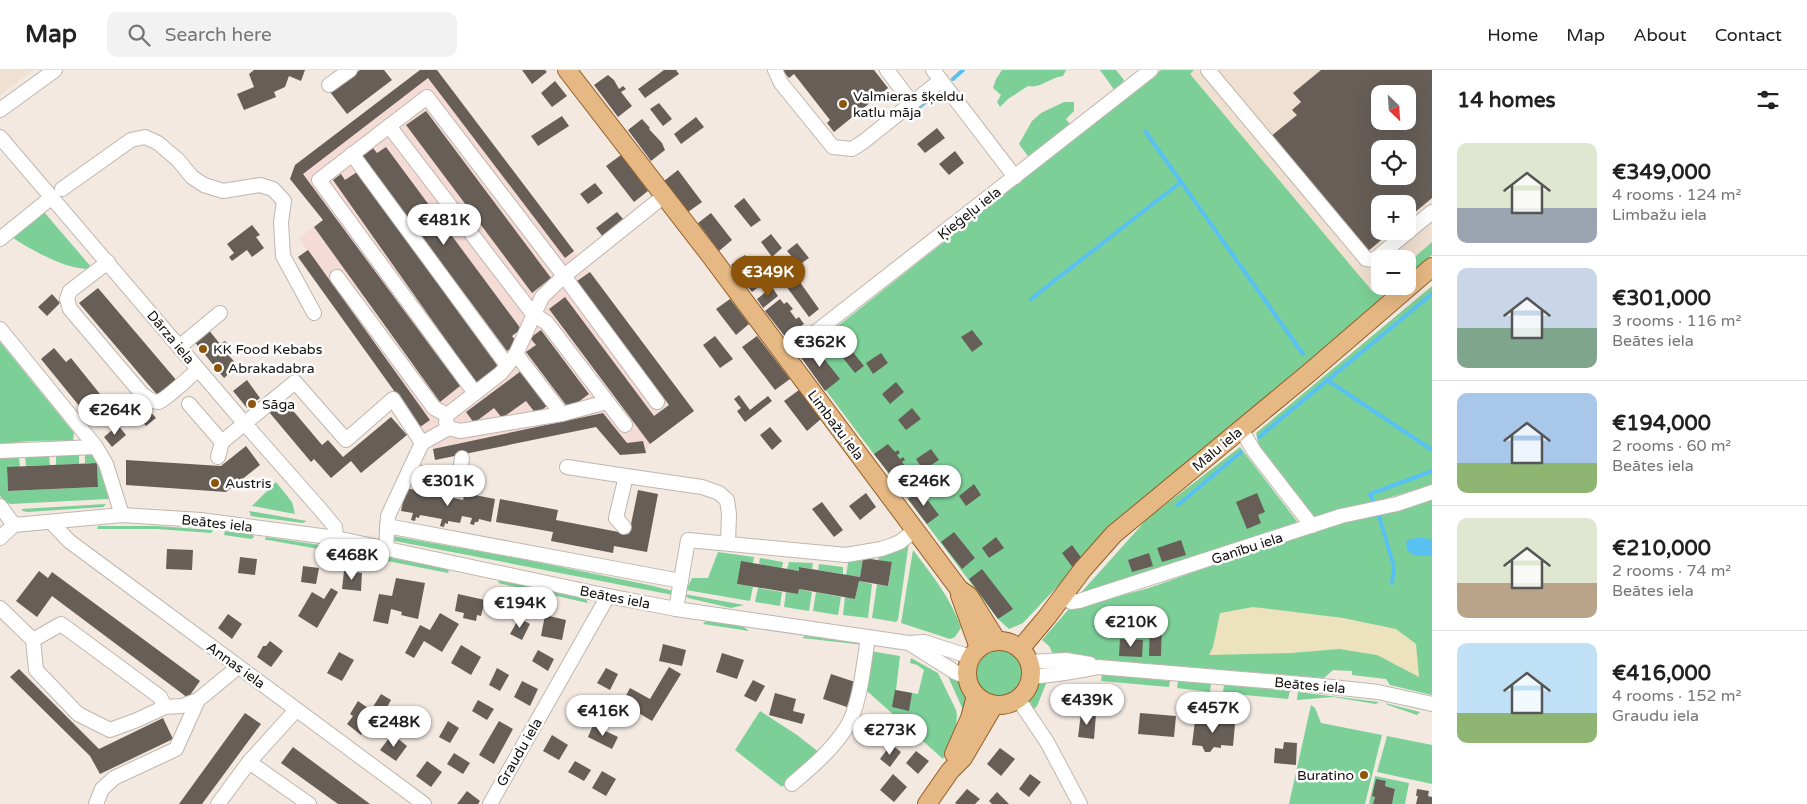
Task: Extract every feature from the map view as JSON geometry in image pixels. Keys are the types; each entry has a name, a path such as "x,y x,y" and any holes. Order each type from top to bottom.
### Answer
{"main road":[{"name":"Limbažu iela","path":"567,70 785,356 959,590 969,596 997,641"},
{"name":"Mālu iela","path":"1026,663 1062,598 1083,569 1114,534 1432,267"},
{"name":"Limbažu iela","path":"959,590 961,601 972,627 975,652"},
{"path":"997,641 1013,644 1026,663 1024,693 1011,704 994,705 981,700 971,690 967,678 968,664 975,652 997,641"},
{"path":"950,772 954,754 974,706 976,696"},
{"path":"927,804 950,772 963,758 994,705"}],"street":[{"path":"0,110 55,70"},
{"path":"329,85 350,70"},
{"path":"775,70 781,83 833,147 852,150 912,103 937,75 1015,177"},
{"path":"887,70 912,103"},
{"name":"Ķieģeļu iela","path":"785,356 1151,70"},
{"path":"1208,70 1366,259 1374,260 1432,212"},
{"path":"475,393 319,180 427,97 564,276 656,402"},
{"path":"389,126 533,314 547,323 625,425"},
{"name":"Dārza iela","path":"0,137 57,193 108,262 244,424 335,527 336,538"},
{"path":"0,239 57,193 131,140 145,137 158,144 178,160 192,177 204,185 223,192 260,185 273,189 284,201 280,222 283,256 314,313"},
{"path":"352,154 511,359 562,414"},
{"path":"386,548 388,516 422,442 448,421 475,393 501,373 511,359 542,297 564,276 664,196"},
{"path":"108,262 70,291 67,299 70,309 142,394 152,400 159,402 171,395 186,379 198,370"},
{"path":"338,277 434,408 460,431 562,414 607,402"},
{"path":"179,347 220,313"},
{"path":"0,329 96,448 106,464 122,515"},
{"path":"218,457 222,442 295,382 346,440 394,399 422,442"},
{"path":"189,404 222,442"},
{"path":"1241,429 1254,451 1312,526"},
{"path":"0,451 96,448"},
{"path":"409,471 460,480 462,458"},
{"path":"567,467 702,487 718,493 727,500 729,514 728,543"},
{"path":"624,527 616,518 626,476"},
{"name":"Ganību iela","path":"1062,598 1071,602 1079,601 1341,516 1397,504 1432,492"},
{"path":"0,506 14,525 0,538"},
{"name":"Beātes iela","path":"14,525 122,515 200,520 336,538 676,609 868,637 924,642 975,652"},
{"name":"Annas iela","path":"52,522 69,541 422,804"},
{"path":"388,526 681,581"},
{"path":"676,609 688,540 846,555 881,550 900,542 915,530"},
{"name":"Graudu iela","path":"490,804 608,596"},
{"path":"0,608 33,640 36,670 78,714 110,730 165,707 182,706 198,700 238,667"},
{"path":"33,640 60,624 160,697 165,707"},
{"path":"792,784 824,756 848,726 859,693 868,637"},
{"name":"Beātes iela","path":"909,642 967,678"},
{"name":"Beātes iela","path":"1026,663 1052,675 1098,667 1378,692 1432,704"},
{"path":"96,804 102,789 114,778 176,749 198,700"},
{"path":"1018,700 1047,742 1080,804"},
{"path":"218,804 249,762 296,710"},
{"path":"249,762 309,804"}],"shaded area":[{"path":"0,70 33,70 0,95"},
{"path":"420,70 437,70 694,411 650,444 646,453 620,455 596,427 435,460 433,449 420,427 298,257 307,250 299,238 323,220 290,179 295,165"},
{"path":"1169,70 1432,70 1432,255 1416,268 1416,250 1371,250 1371,295 1384,295 1374,304"}],"green space":[{"path":"1002,70 1066,70 1063,76 1037,86 1028,86 1008,99 1000,107 997,102 1001,95 993,88"},
{"path":"1100,70 1116,70 1124,80 1115,91"},
{"path":"1161,70 1194,70 1190,74 1371,290 1371,295 1385,295 1311,359 1199,451 1117,523 1023,623 1009,629 998,619 800,356"},
{"path":"1064,102 1074,102 1074,111 1066,119 1070,124 1087,115 1030,159 1019,144 1032,121 1041,113"},
{"path":"44,212 92,268 83,269 62,264 13,238"},
{"path":"1432,242 1432,255 1416,268 1416,256"},
{"path":"1432,286 1432,485 1319,518 1311,516 1259,446 1256,433"},
{"path":"0,342 74,433 73,441 25,442 7,444 0,447"},
{"path":"1240,447 1299,524 1078,596 1147,519"},
{"path":"85,452 89,452 100,459 109,494 108,499 11,504 7,503 0,496 0,457 19,457 20,467 7,467 8,491 98,487 97,463 85,463"},
{"path":"56,453 79,454 79,464 56,465"},
{"path":"25,456 49,456 50,465 26,466"},
{"path":"276,482 292,502 295,514 252,506"},
{"path":"1432,494 1432,695 1390,685 1386,679 1352,675 1352,671 1333,670 1324,678 1054,656 1049,646 1042,640 1068,610 1149,588 1269,545"},
{"path":"106,504 103,507 27,512 21,509"},
{"path":"249,511 307,521 303,523 251,516"},
{"path":"98,526 157,526 213,530 211,533 157,529 97,529"},
{"path":"225,531 252,534 254,537 251,539 224,535"},
{"path":"388,535 522,559 649,585 673,591 673,595 390,540"},
{"path":"266,537 327,546 331,549 330,551 265,540"},
{"path":"909,542 898,620 896,622 872,618 877,584 888,586 892,563 878,560 882,550"},
{"path":"342,549 445,568 449,571 448,573 342,552"},
{"path":"913,550 940,587 957,617 961,628 955,637 950,639 901,623"},
{"path":"718,552 754,557 753,563 737,584 753,587 750,601 686,590 692,578 708,578"},
{"path":"875,552 874,559 863,558 860,577 846,575 849,557"},
{"path":"760,558 783,562 782,568 759,564"},
{"path":"789,562 813,563 812,569 800,567 799,571 787,569"},
{"path":"819,564 843,567 843,574 818,570"},
{"path":"500,580 585,597 588,603 498,583"},
{"path":"859,581 872,584 868,618 843,615 845,597 855,599"},
{"path":"758,588 782,592 780,606 755,602"},
{"path":"799,589 812,592 809,611 784,607 786,592 798,594"},
{"path":"816,592 841,597 838,615 813,611"},
{"path":"684,594 744,605 731,608 688,598"},
{"path":"707,620 744,627 749,631 703,624"},
{"path":"805,636 863,643 864,645 802,638"},
{"path":"999,647 1009,649 1017,655 1023,663 1025,673 1023,683 1017,691 1009,697 999,699 989,697 981,691 975,683 973,673 975,663 981,655 989,649"},
{"path":"870,651 900,656 896,690 918,694 924,670 910,663 911,658 938,673 956,710 957,716 956,726 943,759 867,691 864,686"},
{"path":"946,672 958,680 967,691 969,700 964,712"},
{"path":"1102,674 1170,681 1169,687 1101,681"},
{"path":"1048,679 1034,709 1030,700 1031,695 1036,687"},
{"path":"1178,681 1211,684 1210,692 1177,688"},
{"path":"1224,685 1290,691 1288,699 1223,693"},
{"path":"1298,692 1379,702 1376,704 1333,697 1297,700"},
{"path":"1385,703 1420,712 1417,715"},
{"name":"Buratino","path":"1311,705 1315,708 1321,723 1382,735 1365,804 1289,804"},
{"path":"760,711 797,735 820,753 782,787 735,750"},
{"path":"1387,736 1432,745 1432,784 1377,772"},
{"path":"1375,776 1409,783 1405,804 1392,804 1395,789 1385,786 1386,781 1373,796 1375,797 1373,804 1369,804"}],"sand":[{"path":"1253,607 1343,618 1396,629 1416,644 1419,677 1377,655 1339,649 1291,653 1209,655 1213,647 1220,613"}],"water":[{"path":"1416,538 1432,540 1432,555 1419,556 1407,550 1406,543 1408,540"}],"building":[{"path":"254,70 305,70 301,81 289,76 285,87 274,92 276,97 244,110 237,94 254,87 249,74"},
{"path":"360,70 384,70 392,80 347,114 330,92"},
{"path":"420,70 437,70 574,251 565,258 428,78 303,174 460,386 440,402 314,227 323,220 290,179 295,165"},
{"path":"522,70 545,70 547,72 532,84"},
{"path":"664,70 676,70 679,74 645,98 638,89"},
{"name":"Valmieras šķeldu katlu māja","path":"782,70 874,70 888,88 834,132 827,123 830,120 794,74 789,78"},
{"path":"1321,70 1432,70 1432,198 1416,211 1416,195 1371,195 1371,240 1381,240 1367,252 1270,137 1297,115 1292,110 1301,102 1293,93"},
{"path":"608,75 614,80 619,89 623,86 626,89 621,92 632,106 618,117 594,85"},
{"path":"555,81 567,96 552,107 541,93"},
{"path":"659,103 672,119 663,126 650,109"},
{"path":"426,111 551,278 532,293 406,125"},
{"path":"562,116 569,126 538,146 531,136"},
{"path":"696,117 704,127 681,144 674,134"},
{"path":"642,119 662,143 665,150 651,161 628,130"},
{"path":"937,128 945,138 925,153 917,144"},
{"path":"386,147 521,329 512,336 517,343 507,351 362,156 373,148 377,153"},
{"path":"955,151 964,163 949,175 939,164"},
{"path":"621,155 648,191 634,202 606,166"},
{"path":"678,170 702,202 688,212 664,181"},
{"path":"357,172 499,368 477,384 333,180 341,174 345,180"},
{"path":"595,183 603,193 588,204 580,194"},
{"path":"744,198 761,220 751,227 734,206"},
{"path":"617,212 624,220 603,237 596,228"},
{"path":"711,213 732,240 719,251 698,223"},
{"path":"252,225 260,235 256,237 264,248 252,257 247,250 232,261 229,257 234,253 227,244"},
{"path":"771,234 782,248 772,257 761,242"},
{"path":"797,243 809,258 799,265 787,251"},
{"path":"308,250 430,420 420,427 298,257"},
{"path":"745,255 765,282 752,292 731,265"},
{"path":"590,272 694,411 650,444 549,309 565,297 654,416 669,405 577,281"},
{"path":"797,278 819,309 809,317 786,286"},
{"path":"772,287 778,296 763,308 757,299"},
{"path":"98,288 177,381 159,397 79,303"},
{"path":"52,294 60,303 47,316 38,307"},
{"path":"730,299 749,324 736,335 716,309"},
{"path":"780,299 784,304 787,302 793,309 790,311 796,319 799,317 804,324 801,326 805,331 790,343 765,311"},
{"path":"208,329 220,344 225,341 230,347 225,351 238,366 224,378 193,340"},
{"path":"541,330 589,394 569,409 526,352 536,345 530,338"},
{"path":"972,330 983,344 972,352 961,337"},
{"path":"715,336 733,359 720,368 703,345"},
{"path":"757,336 790,379 775,390 742,347"},
{"path":"840,336 864,366 855,373 831,343"},
{"path":"814,346 840,379 825,391 800,356"},
{"path":"54,348 66,362 71,358 104,399 85,413 41,359"},
{"path":"881,353 888,363 873,374 866,363"},
{"path":"521,371 547,406 536,414 526,401 502,418 494,408 474,423 466,412"},
{"path":"247,380 260,398 247,408 233,391"},
{"path":"896,382 904,392 890,404 882,394"},
{"path":"799,390 821,419 807,431 784,401"},
{"path":"134,394 156,418 146,426 125,402"},
{"path":"739,395 750,410 768,396 772,401 745,422 737,411 741,408 734,399"},
{"path":"284,400 322,445 328,440 343,457 391,417 407,435 361,473 351,461 331,478 314,459 311,462 269,412"},
{"path":"912,408 921,419 906,430 898,420"},
{"path":"603,413 627,443 643,441 646,453 620,455 596,427 435,460 433,449"},
{"path":"118,425 126,435 112,447 104,437"},
{"path":"770,427 782,441 772,450 760,435"},
{"path":"888,444 895,452 898,450 900,453 897,455 900,459 903,457 905,460 902,462 908,470 895,481 874,454"},
{"path":"246,446 260,465 226,492 126,485 126,460 221,466"},
{"path":"931,449 939,460 923,470 916,459"},
{"path":"97,463 98,487 8,491 7,467"},
{"path":"974,484 981,495 966,506 959,496"},
{"path":"406,488 429,493 430,489 436,491 435,494 463,500 465,493 495,499 491,522 479,519 474,525 470,524 472,518 462,516 460,523 448,521 448,524 445,523 444,527 440,526 442,519 420,515 419,518 416,517 415,521 411,520 413,513 401,511"},
{"path":"638,490 658,494 647,552 614,546 613,553 551,541 553,532 496,522 500,499 558,510 556,520 629,534"},
{"path":"920,490 939,515 927,524 908,499"},
{"path":"866,493 876,507 860,520 849,506"},
{"path":"1257,493 1265,512 1258,515 1261,523 1247,529 1236,502"},
{"path":"822,502 843,530 834,537 812,509"},
{"path":"954,532 975,558 962,569 941,542"},
{"path":"996,537 1004,548 989,558 982,548"},
{"path":"1181,540 1186,555 1162,562 1157,548"},
{"path":"1072,545 1083,560 1073,568 1062,553"},
{"path":"167,549 193,550 192,570 166,569"},
{"path":"1149,553 1153,566 1132,572 1128,560"},
{"path":"240,557 257,559 255,575 238,573"},
{"path":"863,558 892,562 888,586 859,581 855,599 799,589 798,594 737,584 741,561 799,571 799,567 860,577"},
{"path":"303,566 319,568 316,584 301,582"},
{"path":"982,569 1013,609 998,619 969,579"},
{"path":"39,571 48,578 52,572 200,681 188,698 52,596 37,617 16,601"},
{"path":"344,571 362,573 361,591 342,589"},
{"path":"396,578 425,583 418,619 401,615 402,612 391,609 388,624 373,621 379,594 392,596"},
{"path":"331,588 338,592 317,628 298,616 312,592 324,599"},
{"path":"458,594 485,600 481,616 477,615 476,621 463,618 464,613 455,611"},
{"path":"1134,608 1152,608 1152,621 1134,621"},
{"path":"440,613 459,624 442,652 424,641 414,658 405,653 420,625 430,630"},
{"path":"228,614 242,624 232,639 218,628"},
{"path":"545,615 566,620 562,640 541,636"},
{"path":"519,618 530,624 522,640 510,634"},
{"path":"1150,622 1162,623 1161,656 1149,656"},
{"path":"1120,639 1143,640 1142,657 1119,656"},
{"path":"270,641 283,651 271,667 257,657 263,646 266,646"},
{"path":"663,644 686,650 682,666 659,661"},
{"path":"461,645 481,657 471,675 451,663"},
{"path":"538,650 554,659 548,671 532,661"},
{"path":"339,652 354,660 342,681 327,673"},
{"path":"722,653 744,660 737,679 716,672"},
{"path":"669,667 681,674 652,721 622,703 630,688 650,699"},
{"path":"497,668 509,675 500,691 489,685"},
{"path":"606,668 618,674 610,690 597,683"},
{"path":"19,669 99,749 163,718 173,739 100,774 90,756 10,677"},
{"path":"831,674 855,682 847,707 823,699"},
{"path":"753,680 765,686 756,702 744,696"},
{"path":"522,681 538,689 530,706 514,697"},
{"path":"895,690 912,693 909,711 892,707"},
{"path":"775,693 796,699 793,711 805,714 802,724 769,715"},
{"path":"381,694 391,700 382,716 371,710"},
{"path":"576,698 592,707 583,723 567,714"},
{"path":"478,700 494,709 487,720 472,711"},
{"path":"358,701 368,708 364,714 372,720 361,735 347,724 353,716 350,714"},
{"path":"245,713 261,724 202,804 179,804"},
{"path":"1081,713 1096,714 1094,739 1078,737"},
{"path":"1140,713 1176,716 1174,737 1138,734"},
{"path":"1211,716 1224,717 1223,723 1235,724 1233,746 1221,745 1221,748 1214,747 1210,752 1205,752 1202,746 1192,745 1195,721 1207,722 1207,725 1210,725"},
{"path":"448,721 459,728 450,743 439,737"},
{"path":"499,721 513,729 494,764 479,755"},
{"path":"593,725 618,737 612,749 588,737"},
{"path":"392,734 407,746 396,761 380,750"},
{"path":"552,735 568,745 559,760 543,751"},
{"path":"1284,742 1297,743 1296,765 1274,763 1275,748 1283,749"},
{"path":"891,744 901,752 890,767 880,759"},
{"path":"293,747 370,804 338,804 281,763"},
{"path":"1000,748 1015,759 1001,776 987,764"},
{"path":"916,751 929,761 918,774 906,763"},
{"path":"454,753 470,763 463,774 447,764"},
{"path":"427,761 442,772 431,787 416,776"},
{"path":"575,761 591,770 584,781 568,772"},
{"path":"602,771 616,779 606,796 592,788"},
{"path":"893,774 907,787 894,802 880,790"},
{"path":"1030,774 1041,782 1029,797 1019,789"},
{"path":"1376,779 1386,781 1385,786 1395,789 1392,804 1373,804 1375,797 1372,796"},
{"path":"967,789 980,799 975,804 955,803"},
{"path":"1417,789 1429,791 1428,796 1432,797 1432,804 1416,804"},
{"path":"467,791 480,801 478,804 457,804"},
{"path":"997,792 1009,804 992,804 989,801"}],"waterway":[{"path":"953,79 963,70"},
{"path":"910,115 937,92"},
{"path":"1145,131 1303,354"},
{"path":"1031,299 1181,182"},
{"path":"1259,437 1432,294"},
{"path":"1327,380 1432,450"},
{"path":"1178,505 1241,452"},
{"path":"1373,500 1370,494 1432,471"},
{"path":"1379,516 1394,567 1392,583"}],"place":[{"name":"Valmieras šķeldu katlu māja","path":"843,104"},
{"name":"KK Food Kebabs","path":"203,349"},
{"name":"Abrakadabra","path":"218,368"},
{"name":"Sāga","path":"252,404"},
{"name":"Austris","path":"215,483"},
{"name":"Buratino","path":"1364,775"}]}
